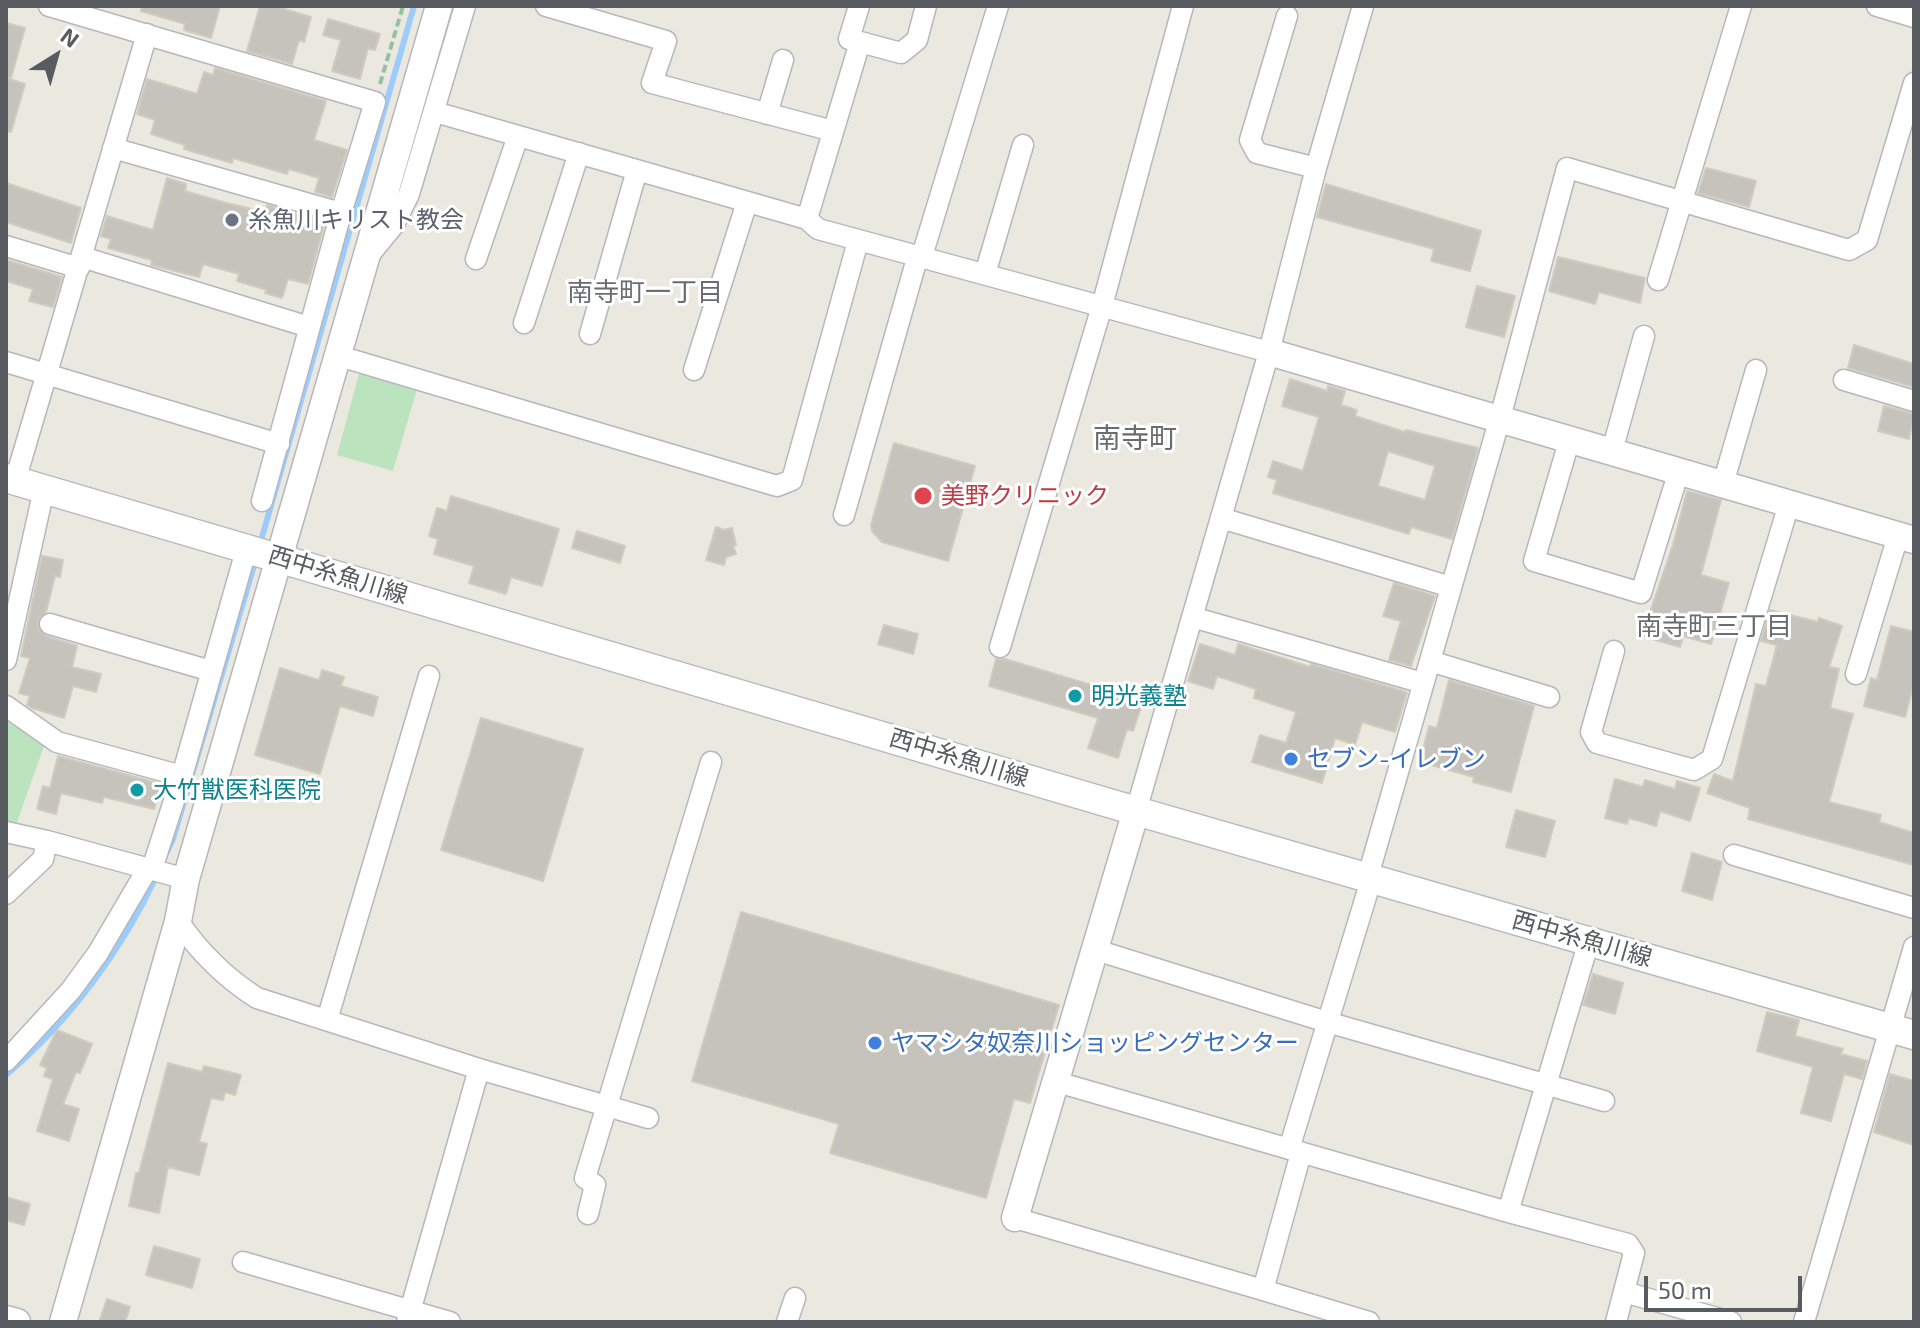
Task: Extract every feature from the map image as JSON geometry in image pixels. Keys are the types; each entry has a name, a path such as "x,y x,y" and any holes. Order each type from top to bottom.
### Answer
{"main road":[{"name":"西中糸魚川線","path":"11,479 1136,811 1902,1031"}],"street":[{"path":"49,6 375,102 341,213 262,501"},
{"path":"63,1322 178,921 186,879 439,6"},
{"path":"369,255 393,226 409,194 465,6"},
{"path":"859,6 849,39 901,53 917,40 926,6"},
{"path":"844,515 998,6"},
{"path":"1000,647 1102,306 1183,6"},
{"path":"1363,6 1316,168 1269,352 1015,1218 1369,1322"},
{"path":"1658,280 1741,6"},
{"path":"1877,6 1914,17"},
{"path":"552,7 666,41 652,83 833,131"},
{"path":"1287,16 1250,140 1257,153 1316,168"},
{"path":"11,479 48,374 147,34"},
{"path":"807,219 860,42"},
{"path":"767,114 783,60"},
{"path":"1263,1290 1327,1022 1500,418 1567,168 1849,250 1867,240 1914,83"},
{"path":"435,112 807,219 818,229 858,241 1269,352 1906,538 1856,674"},
{"path":"476,259 518,136"},
{"path":"985,274 1023,145"},
{"path":"113,148 341,213"},
{"path":"524,323 579,153"},
{"path":"590,334 637,170"},
{"path":"694,370 747,202"},
{"path":"339,356 777,486 792,480 858,241"},
{"path":"6,246 80,262 309,327"},
{"path":"1612,451 1644,336"},
{"path":"6,362 279,444"},
{"path":"1723,484 1756,370"},
{"path":"1844,380 1914,401"},
{"path":"1570,438 1534,561 1641,593 1679,471"},
{"path":"6,660 44,489"},
{"path":"1614,651 1591,732 1597,743 1694,770 1712,759 1789,504"},
{"path":"1221,518 1451,587"},
{"path":"6,1061 71,990 98,953 150,868 182,776 247,547"},
{"path":"1192,617 1423,683"},
{"path":"50,624 211,671"},
{"path":"1430,661 1549,697"},
{"path":"327,1020 429,676"},
{"path":"6,706 57,742 182,776"},
{"path":"588,1214 595,1185 585,1178 711,762"},
{"path":"6,832 186,879"},
{"path":"6,894 43,859 47,841"},
{"path":"1734,855 1914,908"},
{"path":"178,921 198,951 232,983 257,998 479,1069 648,1118"},
{"path":"1508,1212 1589,941"},
{"path":"1804,1322 1902,1031 1914,947"},
{"path":"1096,950 1327,1022 1604,1101"},
{"path":"409,1316 479,1069"},
{"path":"1057,1082 1628,1244 1634,1253 1616,1322"},
{"path":"243,1262 409,1316 450,1322"},
{"path":"1624,1292 1731,1322"},
{"path":"787,1322 795,1298"},
{"path":"6,1319 17,1322"}],"path":[{"path":"375,102 403,6"}],"green space":[{"path":"359,374 417,389 393,471 337,455"},
{"path":"6,716 44,746 16,825 6,823"}],"building":[{"path":"142,6 220,6 211,38 184,30 185,24 141,11"},
{"path":"260,6 274,6 311,17 304,42 299,40 292,64 247,51"},
{"path":"328,19 380,34 375,50 368,48 360,79 332,71 341,40 323,35"},
{"path":"6,23 25,28 11,78 6,78"},
{"path":"215,68 326,101 314,140 347,150 332,197 315,192 319,178 289,169 287,174 233,158 232,163 184,149 185,145 151,134 155,120 137,114 147,79 197,94 204,72 213,75"},
{"path":"6,78 25,84 11,132 6,131"},
{"path":"1706,168 1756,181 1749,207 1698,193"},
{"path":"167,178 186,184 185,191 226,203 265,212 267,205 325,222 308,284 288,279 282,298 237,281 239,274 203,264 199,277 151,265 152,260 108,248 111,239 101,236 107,216 153,230"},
{"path":"6,183 81,208 71,243 6,222"},
{"path":"1326,184 1481,231 1470,271 1431,261 1434,249 1317,217"},
{"path":"1558,257 1645,278 1640,303 1599,292 1595,304 1549,291"},
{"path":"6,260 62,277 53,307 29,301 33,289 6,281"},
{"path":"1477,286 1515,296 1504,337 1466,327"},
{"path":"1854,345 1914,364 1914,387 1848,368"},
{"path":"1290,379 1327,391 1328,386 1345,391 1341,405 1357,410 1355,416 1405,432 1478,448 1452,539 1411,527 1409,534 1273,493 1277,480 1268,477 1273,461 1303,471 1319,417 1282,406","holes":["1388,451 1435,466 1425,500 1378,486"]},
{"path":"1884,406 1914,414 1909,439 1878,431"},
{"name":"美野クリニック","path":"894,443 975,466 948,561 882,542 872,531 871,525"},
{"path":"1687,491 1721,500 1701,575 1729,583 1711,644 1683,636 1680,647 1642,636 1673,545"},
{"path":"451,496 559,529 542,586 511,577 506,594 469,583 474,566 434,554 438,539 429,536 437,508 447,511"},
{"path":"716,527 724,530 732,528 736,545 733,546 736,554 726,557 724,565 706,560"},
{"path":"577,531 625,546 620,563 572,548"},
{"path":"42,556 63,560 60,577 55,576 46,612 38,620 38,628 46,636 77,646 72,667 101,674 96,692 73,686 64,718 32,708 27,705 30,696 19,693 30,658 21,656"},
{"path":"1394,583 1435,596 1411,666 1389,660 1401,621 1383,616"},
{"path":"1770,610 1818,622 1819,618 1842,626 1829,667 1839,669 1830,708 1853,714 1829,802 1881,815 1879,822 1914,833 1914,865 1748,819 1750,808 1707,793 1714,774 1733,781 1756,684 1766,686 1777,645 1761,641"},
{"path":"884,625 918,634 913,654 878,644"},
{"path":"1891,626 1914,632 1914,683 1905,717 1864,706 1871,678 1877,680"},
{"path":"1200,644 1235,655 1238,644 1403,691 1407,693 1395,732 1362,722 1355,745 1335,738 1322,783 1252,762 1260,735 1286,743 1296,712 1254,698 1256,689 1217,676 1213,689 1188,681"},
{"path":"996,659 1098,687 1096,692 1141,707 1133,731 1127,729 1118,758 1088,748 1098,718 989,686"},
{"path":"280,668 319,680 322,670 344,677 341,686 378,697 373,716 340,706 320,774 255,755"},
{"path":"1449,680 1534,706 1511,792 1473,782 1474,777 1420,762 1429,726 1437,728"},
{"path":"481,718 583,749 543,881 441,850"},
{"path":"58,756 161,784 154,809 104,797 102,803 61,793 56,814 37,809 43,786 50,788"},
{"path":"1615,779 1643,787 1645,780 1675,789 1677,781 1700,788 1690,821 1660,811 1656,826 1629,818 1627,824 1605,818"},
{"path":"1516,810 1555,821 1545,857 1506,847"},
{"path":"1692,853 1722,862 1712,900 1682,891"},
{"name":"ヤマシタ奴奈川ショッピングセンター","path":"741,912 1059,1005 1030,1103 1014,1099 986,1198 830,1153 839,1124 692,1081"},
{"path":"1593,974 1623,983 1615,1014 1583,1005"},
{"path":"1767,1012 1799,1020 1795,1036 1843,1049 1841,1054 1867,1061 1862,1079 1844,1074 1831,1121 1801,1113 1813,1067 1757,1051"},
{"path":"57,1030 92,1044 63,1104 79,1109 69,1141 37,1131 53,1079 44,1076 47,1068 40,1065"},
{"path":"168,1063 202,1072 204,1066 241,1075 235,1095 225,1092 223,1100 211,1098 199,1142 207,1144 199,1175 168,1167 159,1213 129,1206"},
{"path":"1890,1074 1914,1081 1914,1145 1874,1132"},
{"path":"6,1197 30,1204 24,1225 6,1220"},
{"path":"154,1246 200,1259 192,1288 146,1275"},
{"path":"107,1299 130,1307 125,1322 99,1322"}],"waterway":[{"path":"260,544 414,6"},
{"path":"166,854 256,559"},
{"path":"6,1075 51,1032 92,983 128,930 157,875"}],"place":[{"name":"糸魚川キリスト教会","path":"232,220"},
{"name":"美野クリニック","path":"923,496"},
{"name":"明光義塾","path":"1075,696"},
{"name":"セブン-イレブン","path":"1291,759"},
{"name":"大竹獣医科医院","path":"137,790"},
{"name":"ヤマシタ奴奈川ショッピングセンター","path":"875,1043"}],"district":[{"name":"南寺町一丁目","path":"645,292"},
{"name":"南寺町","path":"1135,439"},
{"name":"南寺町三丁目","path":"1714,626"}]}
